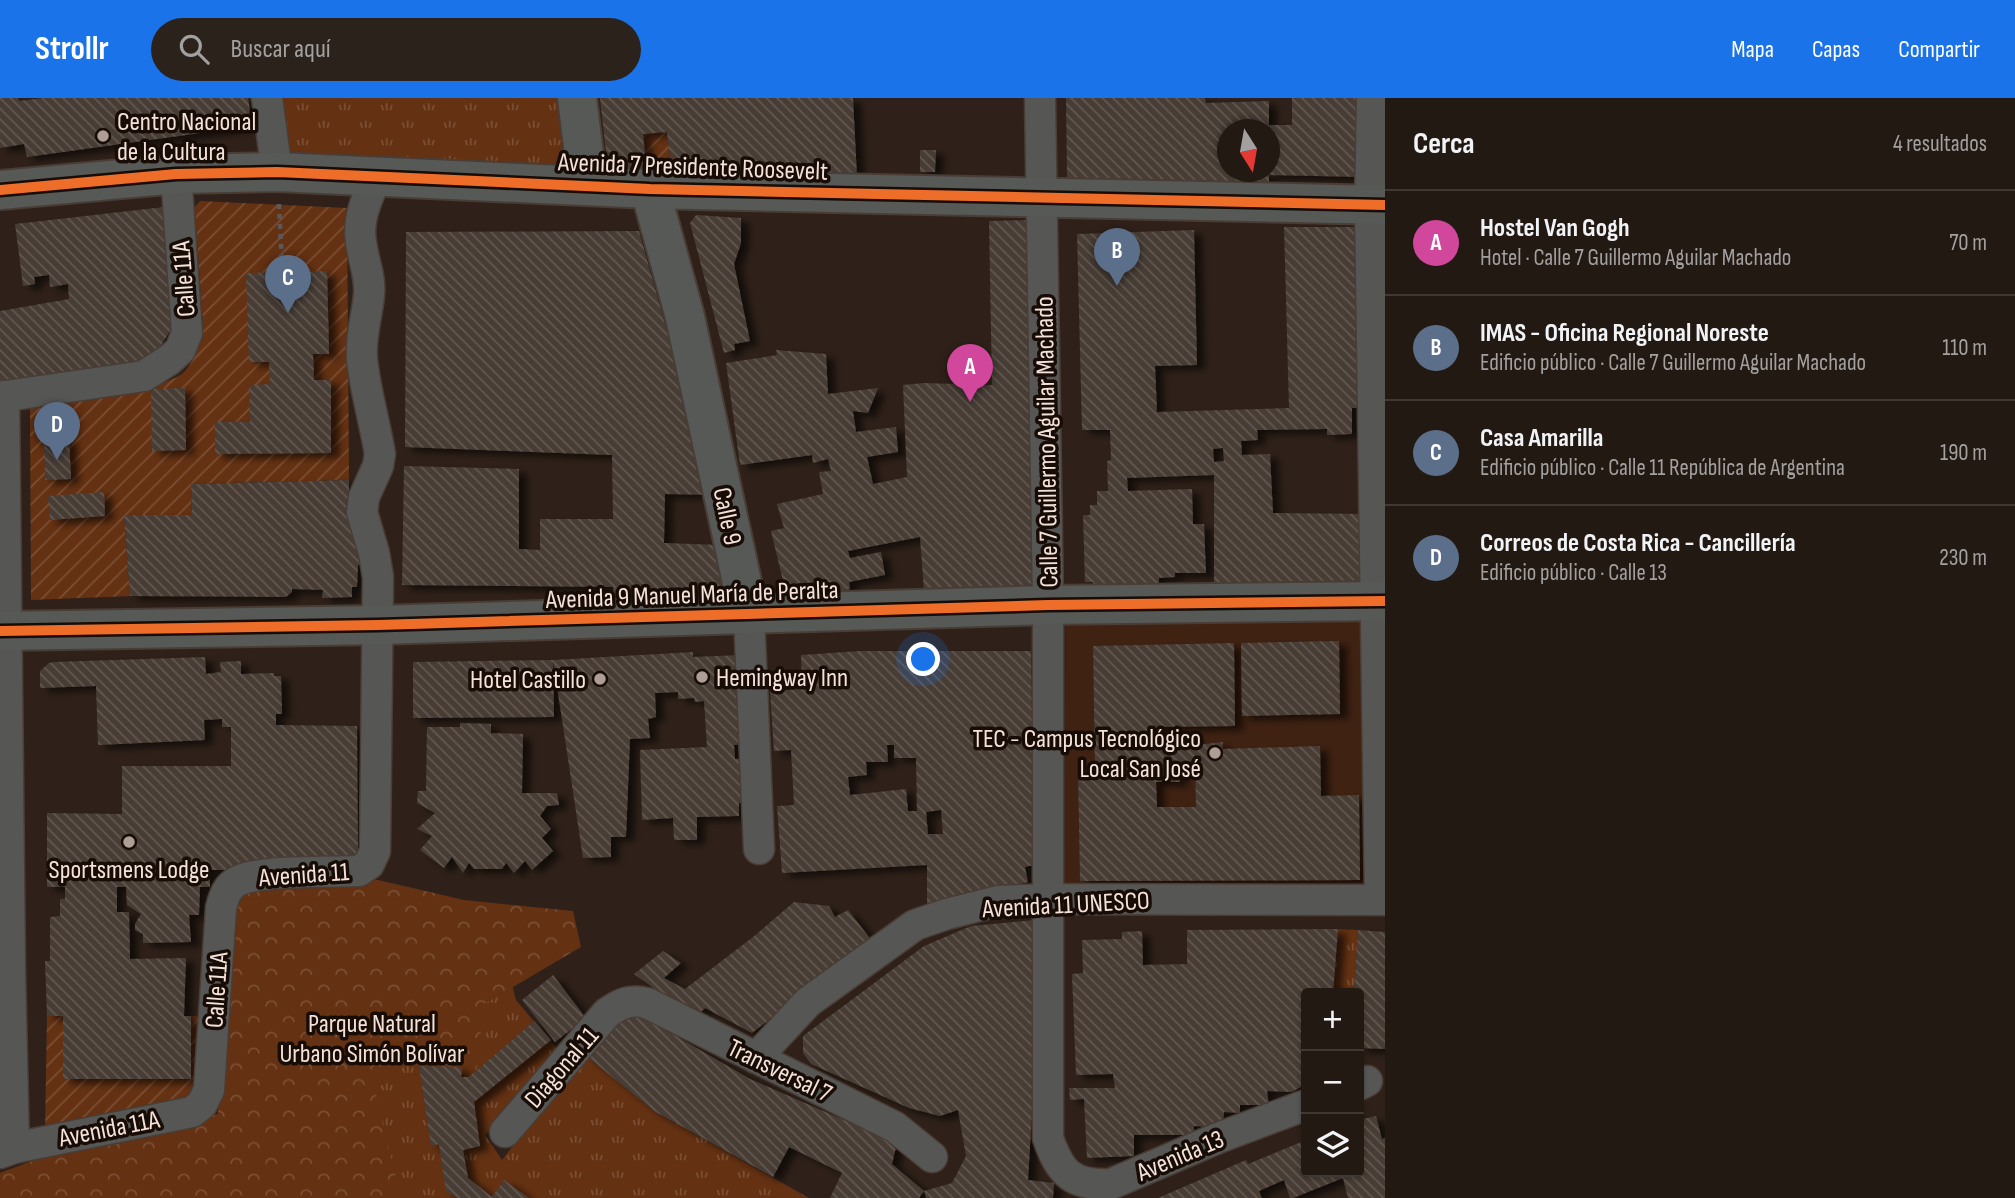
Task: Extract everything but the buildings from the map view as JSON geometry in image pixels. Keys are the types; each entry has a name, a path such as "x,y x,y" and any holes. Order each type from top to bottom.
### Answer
{"street":[{"path":"267,98 278,172"},
{"path":"577,98 588,186"},
{"name":"Calle 7 Guillermo Aguilar Machado","path":"1040,98 1048,605 1048,1139 1056,1163"},
{"path":"1372,98 1378,204 1383,900"},
{"name":"Avenida 7 Presidente Roosevelt","path":"0,190 176,174 278,172 650,189 1378,204"},
{"name":"Calle 11A","path":"2,397 144,376 180,350 187,333 176,174"},
{"path":"378,176 360,222 360,242 369,295 362,359 380,454 378,466 364,497 362,512 378,578 378,625"},
{"name":"Calle 9","path":"650,189 685,317 749,615 759,849"},
{"path":"2,397 7,1150"},
{"name":"Avenida 9 Manuel María de Peralta","path":"3,631 378,625 1048,605 1381,602"},
{"name":"Avenida 11","path":"237,881 257,876 359,872 369,864 375,851 378,625"},
{"name":"Calle 11A","path":"202,1104 209,1090 221,908 226,892 237,881"},
{"name":"Avenida 11 UNESCO","path":"756,1058 808,1002 915,925 998,901 1383,900"},
{"name":"Transversal 7","path":"620,1004 634,1000 647,1003 895,1127 932,1157"},
{"name":"Diagonal 11","path":"505,1132 607,1013 620,1004"},
{"name":"Avenida 11A","path":"7,1150 191,1112 202,1104"},
{"name":"Avenida 13","path":"1056,1163 1074,1179 1092,1185 1111,1184 1301,1107"}],"path":[{"path":"279,211 282,266"}],"shaded area":[{"name":"TEC - Campus Tecnológico Local San José","path":"1066,614 1365,615 1364,891 1064,890"}],"green space":[{"path":"281,98 565,98 573,168 289,156"},
{"path":"667,132 670,158 698,160 699,180 647,175 643,134"},
{"path":"200,201 347,208 349,480 191,484 192,515 124,515 130,596 31,600 30,405 133,390 171,380 183,373 197,350 203,324 195,212"},
{"name":"Parque Natural Urbano Simón Bolívar","path":"360,880 378,880 404,892 492,909 516,1000 557,1049 485,1135 502,1160 584,1054 654,1111 809,1198 0,1198 0,1173 49,1155 218,1114 226,980"},
{"name":"Parque Natural Urbano Simón Bolívar","path":"378,880 464,900 573,911 581,947 484,1004 476,1075 382,1054 376,1095 401,1198 0,1198 0,1173 49,1155 218,1114 231,921 240,898 259,885"},
{"path":"1338,929 1358,930 1354,988 1333,988"},
{"path":"47,1016 63,1016 64,1079 190,1079 191,1016 206,1017 196,1099 45,1131"}],"cycle path":[{"path":"0,190 176,174 277,172 650,189 1385,205"},
{"path":"0,631 378,625 1048,605 1385,601"}],"place":[{"name":"Centro Nacional de la Cultura","path":"103,136"},
{"name":"IMAS - Oficina Regional Noreste","path":"1117,286"},
{"name":"Casa Amarilla","path":"288,313"},
{"name":"Hostel Van Gogh","path":"970,402"},
{"name":"Correos de Costa Rica - Cancillería","path":"57,460"},
{"name":"Hemingway Inn","path":"702,677"},
{"name":"Hotel Castillo","path":"600,679"},
{"name":"TEC - Campus Tecnológico Local San José","path":"1215,753"},
{"name":"Sportsmens Lodge","path":"129,842"}]}
